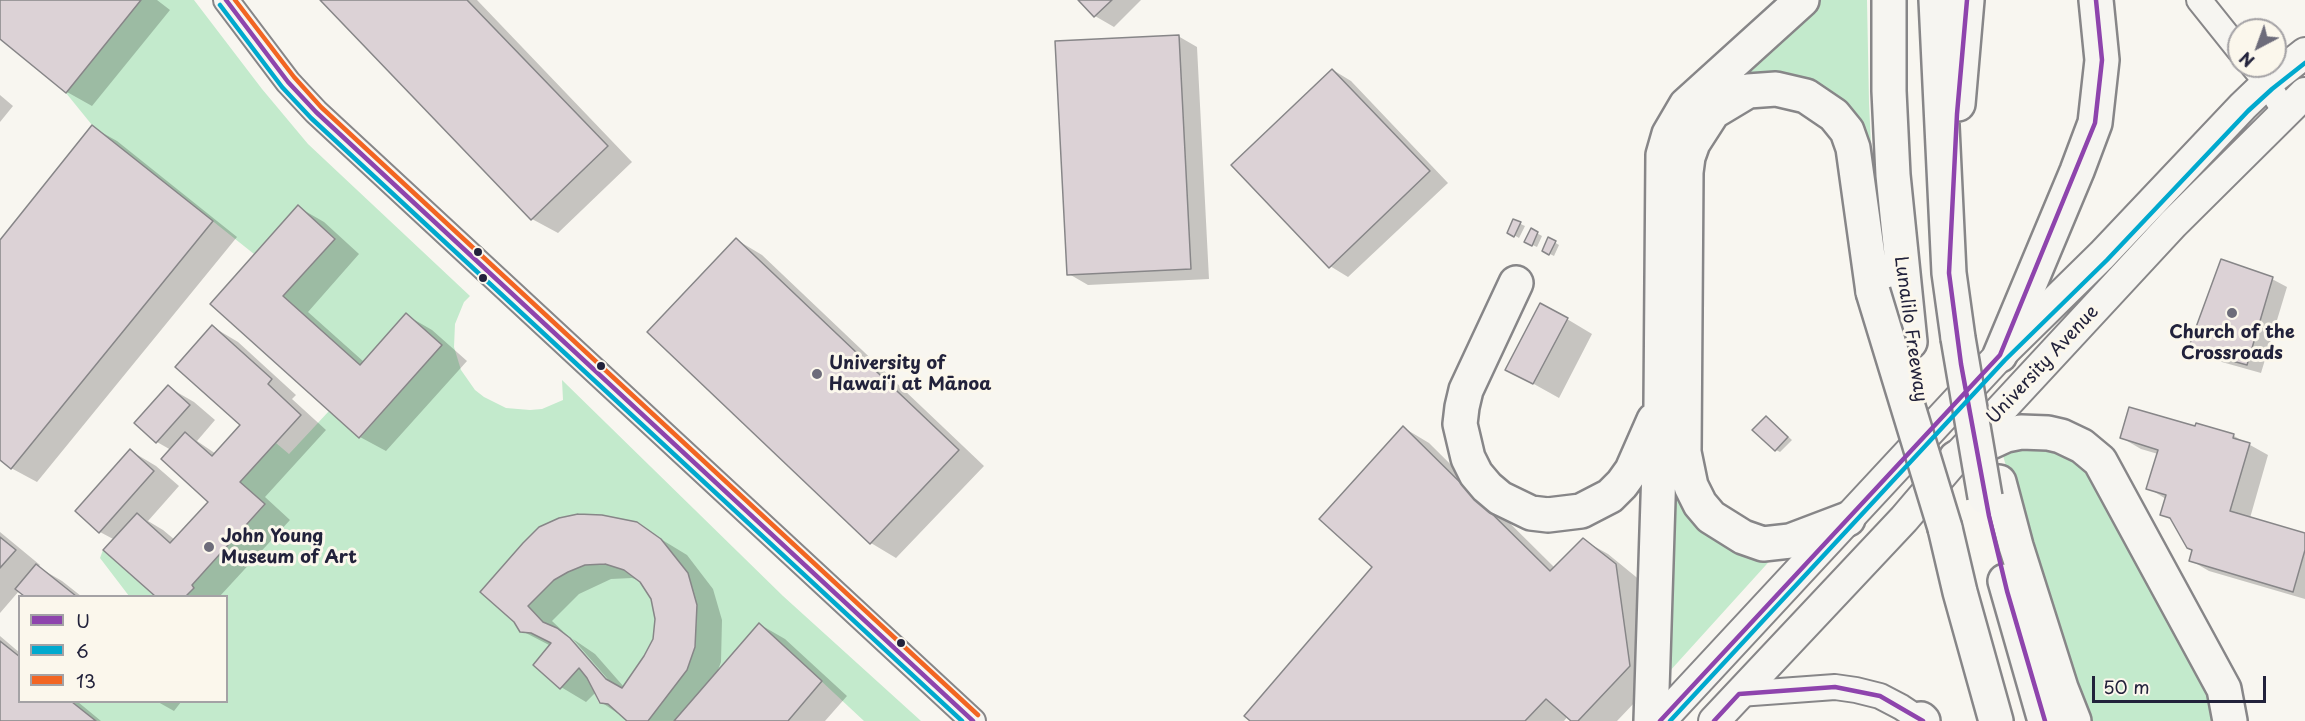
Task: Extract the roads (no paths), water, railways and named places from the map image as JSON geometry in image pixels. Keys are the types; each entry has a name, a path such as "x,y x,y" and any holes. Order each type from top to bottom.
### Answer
{"highway":[{"path":"1651,721 1660,405 1663,154 1669,134 1686,105 1802,0"},
{"name":"Lunalilo Freeway","path":"1889,0 1889,91 1893,175 1910,342 1923,425 1945,528 1996,721"},
{"path":"1936,0 1949,273 1958,338 1967,441 1992,489 2016,546 2061,688 2074,721"},
{"path":"1949,273 1957,114 1967,0"},
{"path":"2000,355 2095,123 2102,60 2096,0"},
{"path":"1848,519 1790,541 1763,544 1743,537 1711,517 1700,504 1691,486 1684,452 1686,172 1693,143 1713,112 1748,92 1776,89 1806,96 1834,115 1847,131 1853,148 1873,292 1945,528"},
{"path":"1516,283 1467,390 1462,407 1460,424 1468,458 1486,487 1515,507 1539,514 1564,514 1596,505 1610,496 1632,470 1660,405"},
{"path":"1967,441 2021,432 2048,433 2061,436 2082,446 2100,461 2224,689 2230,721"},
{"path":"1992,489 2007,591 2045,721"}],"main road":[{"name":"University Avenue","path":"2287,61 2305,53"},
{"name":"University Avenue","path":"1660,721 2000,355 2102,255 2229,120 2257,78"},
{"name":"University Avenue","path":"1714,721 1904,519 1967,441 2173,224 2295,102"}],"street":[{"path":"226,0 288,82 316,112 973,721"},
{"path":"2199,0 2227,35"},
{"path":"2265,78 2295,102"},
{"path":"1739,694 1845,688 1880,696 1922,720"}],"place":[{"name":"Church of the Crossroads","path":"2232,313"},
{"name":"University of Hawaiʻi at Mānoa","path":"817,374"},
{"name":"John Young Museum of Art","path":"209,547"}]}
